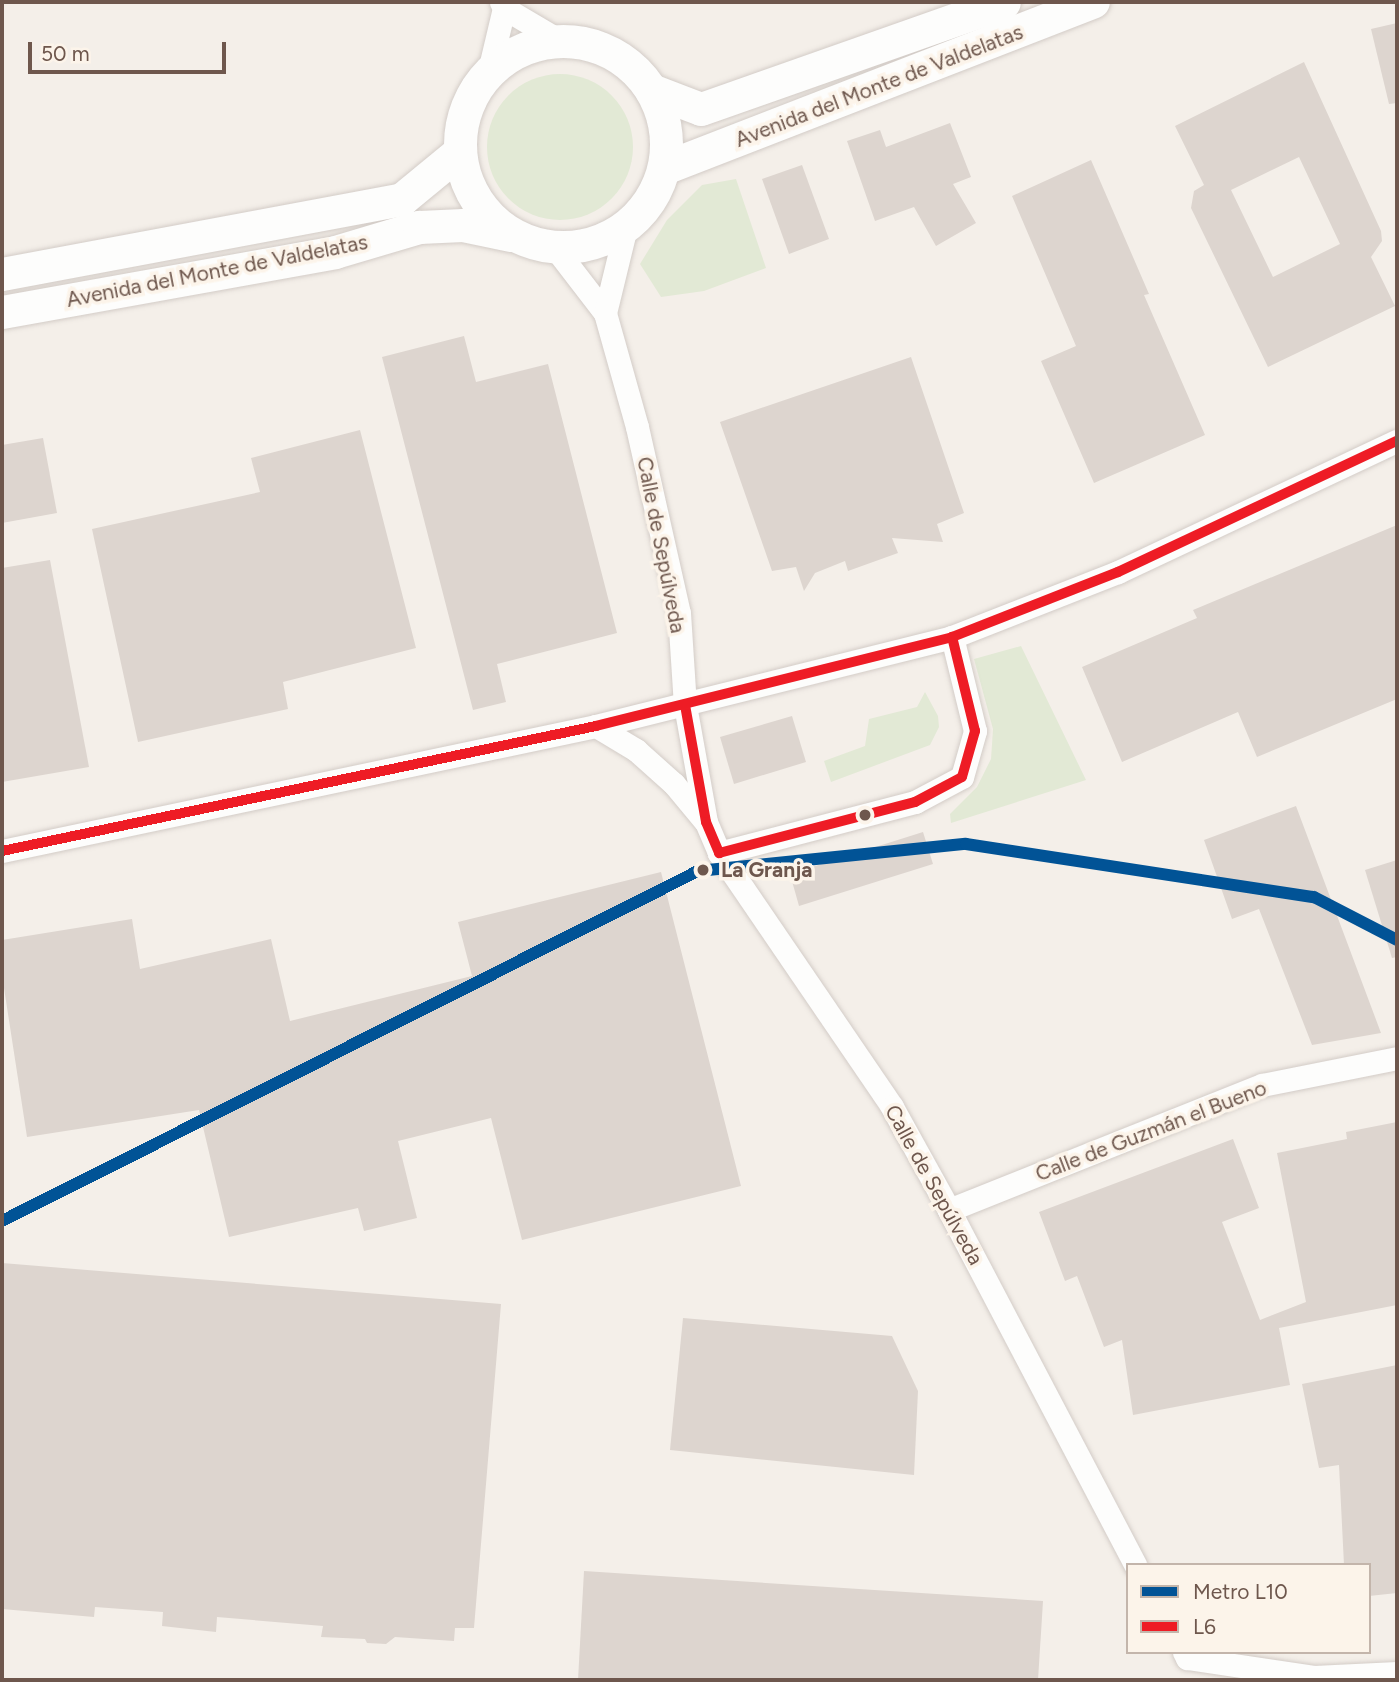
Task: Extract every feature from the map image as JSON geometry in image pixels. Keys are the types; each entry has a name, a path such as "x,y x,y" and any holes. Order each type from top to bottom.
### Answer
{"street":[{"name":"Avenida del Monte de Valdelatas","path":"651,90 701,108 1003,2"},
{"name":"Avenida del Monte de Valdelatas","path":"664,168 1093,2"},
{"path":"489,71 502,5 560,41"},
{"path":"560,41 596,46 627,64 651,90 662,115 666,141 664,168 650,201 626,227 604,240 580,247 555,248 514,236 487,215 468,186 459,152 461,123 471,95 489,71 509,55 534,45 560,41"},
{"name":"Avenida del Monte de Valdelatas","path":"2,274 402,199 459,152"},
{"name":"Avenida del Monte de Valdelatas","path":"2,312 335,252 419,227 463,225 514,236"},
{"name":"Calle de Sepúlveda","path":"605,313 626,227"},
{"name":"Calle de Sepúlveda","path":"555,248 605,313 637,427 679,613 685,705 706,822 719,853 892,1107 1134,1563"},
{"path":"2,851 596,726 952,637 1118,572 1397,441"},
{"path":"719,853 915,802 962,777 975,732 952,637"},
{"name":"Calle de Sepúlveda","path":"596,726 636,750 674,784 706,822"},
{"name":"Calle de Guzmán el Bueno","path":"949,1210 1262,1085 1397,1058"},
{"path":"1185,1654 1187,1658 1314,1677 1397,1673"}],"green space":[{"path":"560,74 588,80 612,95 627,119 633,147 627,175 612,199 588,214 560,220 532,214 508,199 493,175 487,147 493,119 508,95 532,80"},
{"path":"736,179 766,268 704,291 661,297 640,264 667,220 702,185"},
{"path":"1021,646 1086,780 951,823 950,814 977,787 991,759 993,729 974,659"},
{"path":"925,692 938,716 939,727 930,745 831,782 824,761 865,746 869,719 917,707"}],"building":[{"path":"1397,23 1397,103 1389,104 1371,29"},
{"path":"1304,62 1381,231 1382,241 1371,257 1395,306 1268,367 1191,208 1194,191 1204,185 1175,126","holes":["1299,157 1340,244 1273,277 1231,190"]},
{"path":"950,123 971,177 953,184 976,223 936,246 914,207 875,221 847,141 880,130 886,147"},
{"path":"1091,160 1149,294 1144,295 1205,435 1094,483 1041,361 1076,346 1012,196"},
{"path":"802,165 829,239 789,254 762,179"},
{"path":"464,336 476,382 548,364 617,633 497,664 506,702 473,710 382,357"},
{"path":"911,357 964,513 937,524 943,542 892,538 898,553 848,571 845,561 815,573 804,591 796,567 772,571 720,422"},
{"path":"360,430 416,648 283,682 288,709 138,742 92,529 260,492 251,458"},
{"path":"43,438 57,513 2,523 2,445"},
{"path":"1397,525 1397,699 1257,757 1238,712 1122,762 1082,667 1197,618 1193,610"},
{"path":"50,560 89,767 2,782 2,568"},
{"path":"792,716 806,762 734,784 720,737"},
{"path":"1296,806 1381,1033 1312,1045 1259,909 1232,919 1204,840"},
{"path":"923,832 933,864 799,906 790,874"},
{"path":"1397,860 1397,957 1392,958 1365,870"},
{"path":"661,872 741,1186 522,1240 491,1118 398,1141 417,1218 364,1231 358,1208 229,1237 199,1110 27,1137 2,975 2,940 132,919 140,969 271,939 290,1021 472,976 458,922"},
{"path":"1397,1122 1397,1305 1279,1328 1290,1385 1133,1415 1122,1340 1104,1347 1077,1276 1065,1281 1039,1212 1233,1139 1259,1208 1222,1222 1260,1320 1306,1302 1277,1153 1347,1139 1346,1132"},
{"path":"2,1263 501,1304 474,1628 455,1628 454,1641 395,1637 386,1644 367,1643 365,1639 321,1637 323,1626 217,1617 216,1632 162,1626 163,1612 95,1607 94,1617 2,1609"},
{"path":"683,1318 892,1336 918,1391 914,1475 670,1450"},
{"path":"1397,1365 1397,1593 1371,1596 1371,1563 1344,1563 1339,1465 1319,1468 1302,1384"},
{"path":"584,1571 1043,1601 1038,1680 578,1680"}],"metro line":[{"name":"L10","path":"2,1221 698,871 966,844 1314,897 1397,940"}],"transit line":[{"name":"L6","path":"2,851 596,726 952,637 1118,572 1397,441"},
{"name":"L6","path":"685,705 706,822 719,853 915,802 962,777 975,731 952,637"}],"place":[{"name":"La Granja","path":"703,870"}]}
